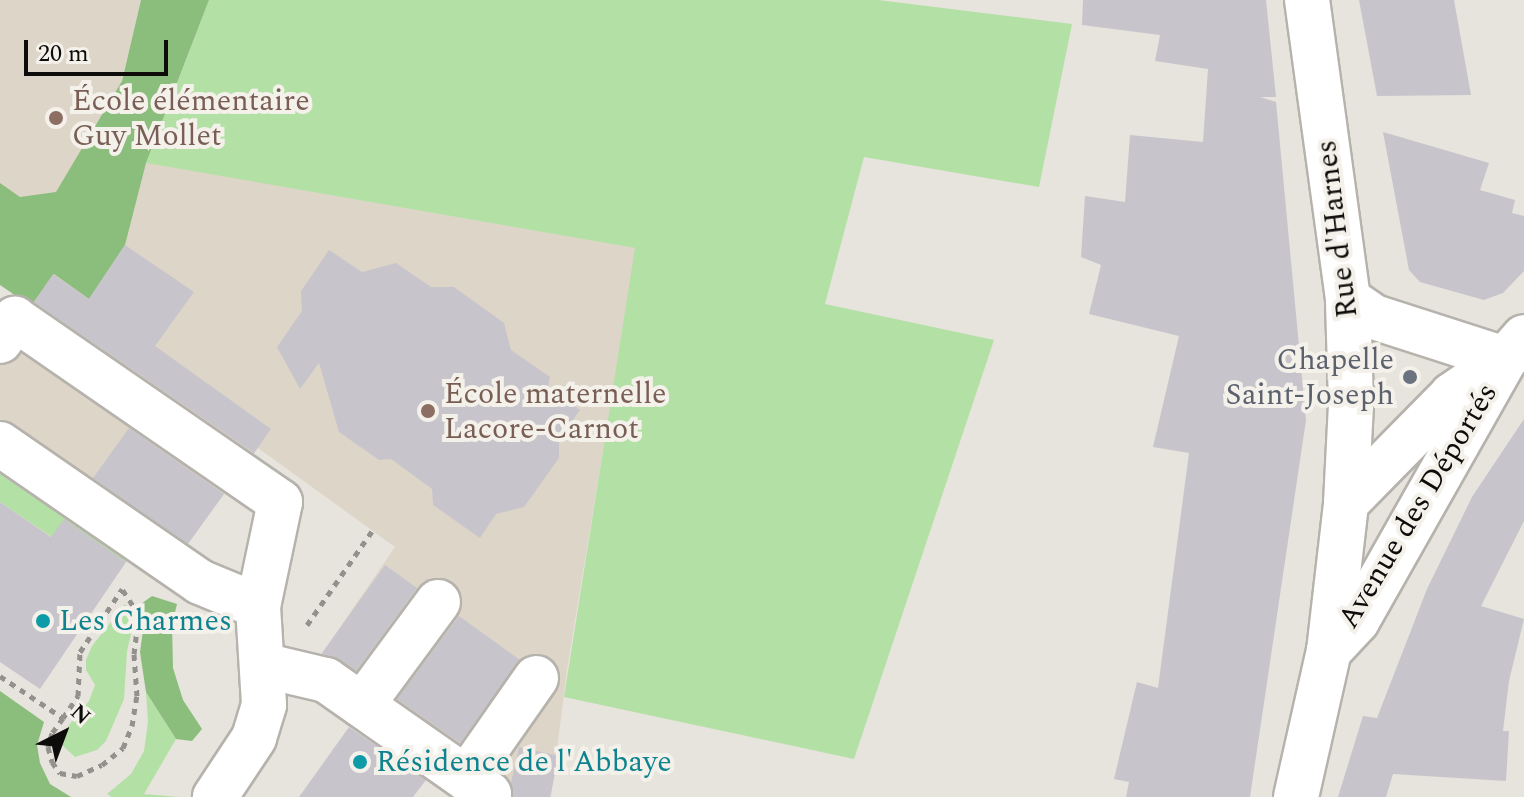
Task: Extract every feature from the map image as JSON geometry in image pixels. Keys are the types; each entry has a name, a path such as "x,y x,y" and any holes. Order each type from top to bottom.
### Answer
{"street":[{"name":"Rue d'Harnes","path":"1296,797 1329,651 1346,503 1351,403 1348,299 1307,0"},
{"name":"Avenue des Déportés","path":"1348,299 1374,317 1514,348"},
{"path":"0,341 15,319 280,502 258,606 264,705 254,738 215,797"},
{"name":"Avenue des Déportés","path":"1346,503 1452,395 1514,348"},
{"name":"Avenue des Déportés","path":"1329,651 1357,621 1514,348"},
{"path":"0,444 200,582 258,606"},
{"path":"362,705 438,602"},
{"path":"262,665 326,680 477,787 536,678"}],"path":[{"path":"262,665 302,632 372,531"},
{"path":"122,589 139,615 134,654 137,696 132,726 123,748 102,765 77,776 60,773 52,762 48,747 52,733 78,696 80,652 122,589 150,548"},
{"path":"0,676 63,718"}],"shaded area":[{"path":"0,0 141,0 104,155 636,248 567,670 551,797 464,797 319,658 395,547 258,448 158,583 0,474 0,325 41,265 0,235"}],"green space":[{"path":"141,0 209,0 146,163 125,245 89,299 54,274 31,306 0,285 0,183 20,197 56,192 122,81"},
{"path":"209,0 878,0 1072,24 1039,187 864,157 825,304 994,340 854,759 564,697 635,248 146,163"},
{"path":"0,474 127,560 114,579 0,502"},
{"path":"152,596 177,604 172,625 173,668 183,700 202,729 192,741 176,739 146,692 140,652 145,616 141,604"},
{"path":"125,604 135,617 127,651 124,699 106,741 97,750 75,757 62,745 60,736 89,701 95,685 86,670 86,660 92,646"},
{"path":"0,691 44,722 37,745 40,763 50,784 71,797 0,797"},
{"path":"146,692 176,739 144,794 180,797 112,797 107,794 131,774 144,751 148,722"}],"building":[{"path":"1083,0 1266,0 1276,97 1260,97 1276,102 1306,420 1250,797 1126,797 1129,782 1114,779 1137,682 1158,688 1189,453 1153,447 1179,336 1089,314 1101,265 1081,257 1085,196 1125,202 1130,135 1203,142 1208,69 1155,61 1160,35 1082,25"},
{"path":"1359,0 1454,0 1471,95 1377,96"},
{"path":"1383,132 1489,163 1480,190 1515,200 1512,213 1524,216 1524,271 1503,293 1484,300 1420,282 1409,270"},
{"path":"125,245 194,292 155,346 271,429 254,453 34,302 53,274 89,299"},
{"path":"329,250 362,272 396,263 431,287 454,287 504,323 511,350 550,377 548,387 580,410 559,439 559,458 524,507 496,514 480,538 433,505 432,489 391,459 379,460 339,432 319,363 300,389 277,347 302,311 301,291"},
{"path":"1524,419 1524,521 1481,606 1524,619 1509,681 1503,731 1509,731 1506,781 1393,774 1386,797 1338,797 1363,716 1377,718 1427,589 1472,497"},
{"path":"129,428 224,494 188,544 93,478"},
{"name":"Les Charmes","path":"0,502 51,537 64,519 126,562 40,689 0,662"},
{"path":"385,565 417,588 356,671 322,653"},
{"path":"459,616 520,660 460,743 397,699"},
{"name":"Résidence de l'Abbaye","path":"349,727 426,780 413,797 299,797"},
{"path":"519,747 559,756 550,797 513,797 511,783"}],"place":[{"name":"École élémentaire Guy Mollet","path":"56,118"},
{"name":"Chapelle Saint-Joseph","path":"1410,377"},
{"name":"École maternelle Lacore-Carnot","path":"428,411"},
{"name":"Les Charmes","path":"43,621"},
{"name":"Résidence de l'Abbaye","path":"360,762"}]}
